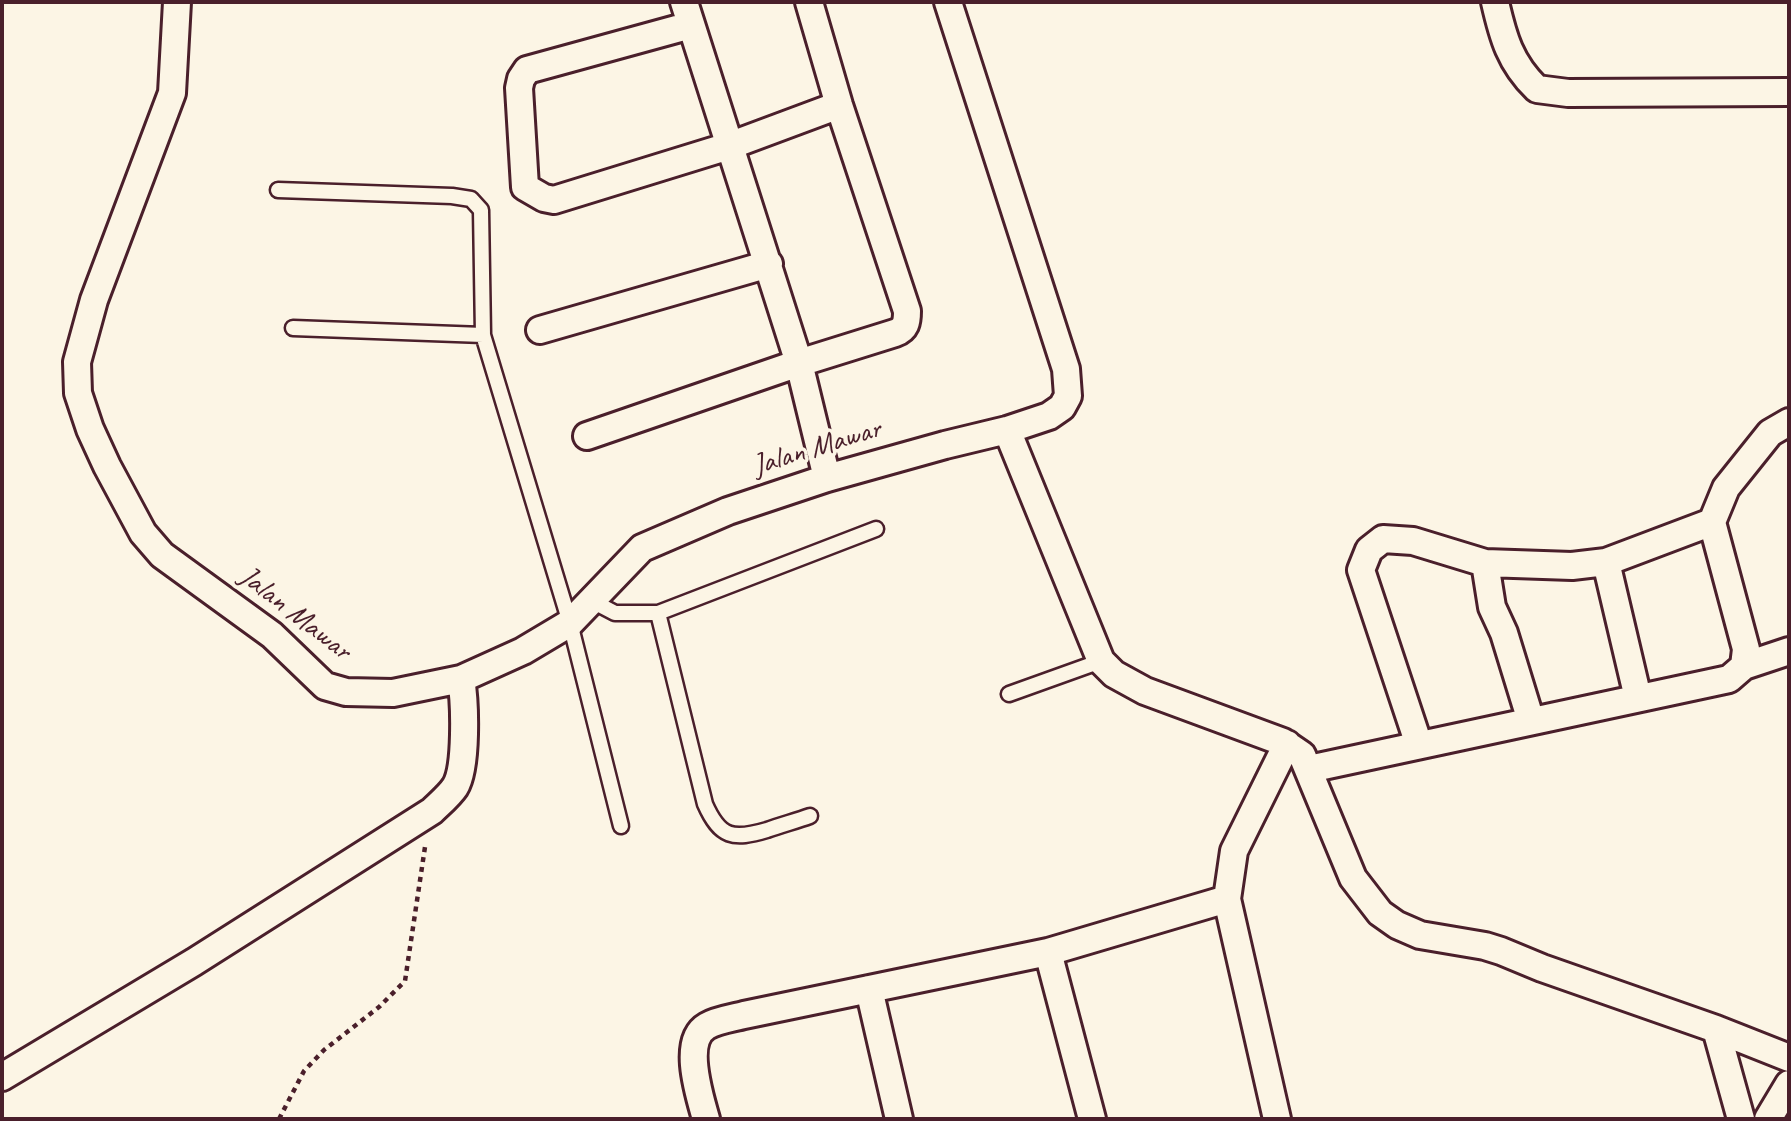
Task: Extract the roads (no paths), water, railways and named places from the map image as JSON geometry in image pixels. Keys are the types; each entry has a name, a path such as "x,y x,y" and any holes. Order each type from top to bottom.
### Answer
{"street":[{"name":"Jalan Mawar","path":"177,2 172,93 94,300 77,362 78,393 90,429 126,504 143,533 162,555 272,635 326,686 345,692 393,693 461,679 523,651 570,623 642,548 728,511 827,478 945,444 1007,430 1049,416 1062,407 1068,396 1068,379 948,2"},
{"path":"587,436 799,363 902,331 907,312 839,104 809,2"},
{"path":"1494,2 1502,33 1514,62 1537,89 1568,93 1789,92"},
{"path":"827,478 799,363 769,264 729,146 688,13 527,70 519,88 525,187 544,198 554,200 729,146 839,104"},
{"path":"540,330 769,264"},
{"path":"1744,666 1746,649 1712,522 1726,488 1770,433 1789,422"},
{"path":"1007,430 1101,662 1114,674 1145,691 1287,744 1302,755 1353,878 1380,913 1397,925 1420,935 1485,946 1789,1058"},
{"path":"1419,745 1362,570 1369,550 1383,539 1413,541 1486,563 1572,566 1606,562 1712,522"},
{"path":"1606,562 1638,698"},
{"path":"1486,563 1492,607 1504,633 1531,721"},
{"path":"1308,769 1729,679 1744,666 1789,652"},
{"path":"2,1077 194,962 432,811 456,786 464,723 461,679"},
{"path":"1276,1119 1227,899 1234,851 1287,744"},
{"path":"706,1119 695,1072 694,1052 696,1041 708,1025 1048,952 1227,899"},
{"path":"1048,952 1092,1119"},
{"path":"869,989 899,1119"},
{"path":"1716,1029 1741,1119"},
{"path":"1768,1119 1789,1084"}],"lane":[{"path":"278,190 452,196 471,199 481,210 483,335 570,623 621,825"},
{"path":"293,328 483,335"},
{"path":"592,601 615,613 658,613 876,529"},
{"path":"658,613 705,804 713,821 725,832 743,837 810,816"},
{"path":"1009,694 1101,662"}]}
